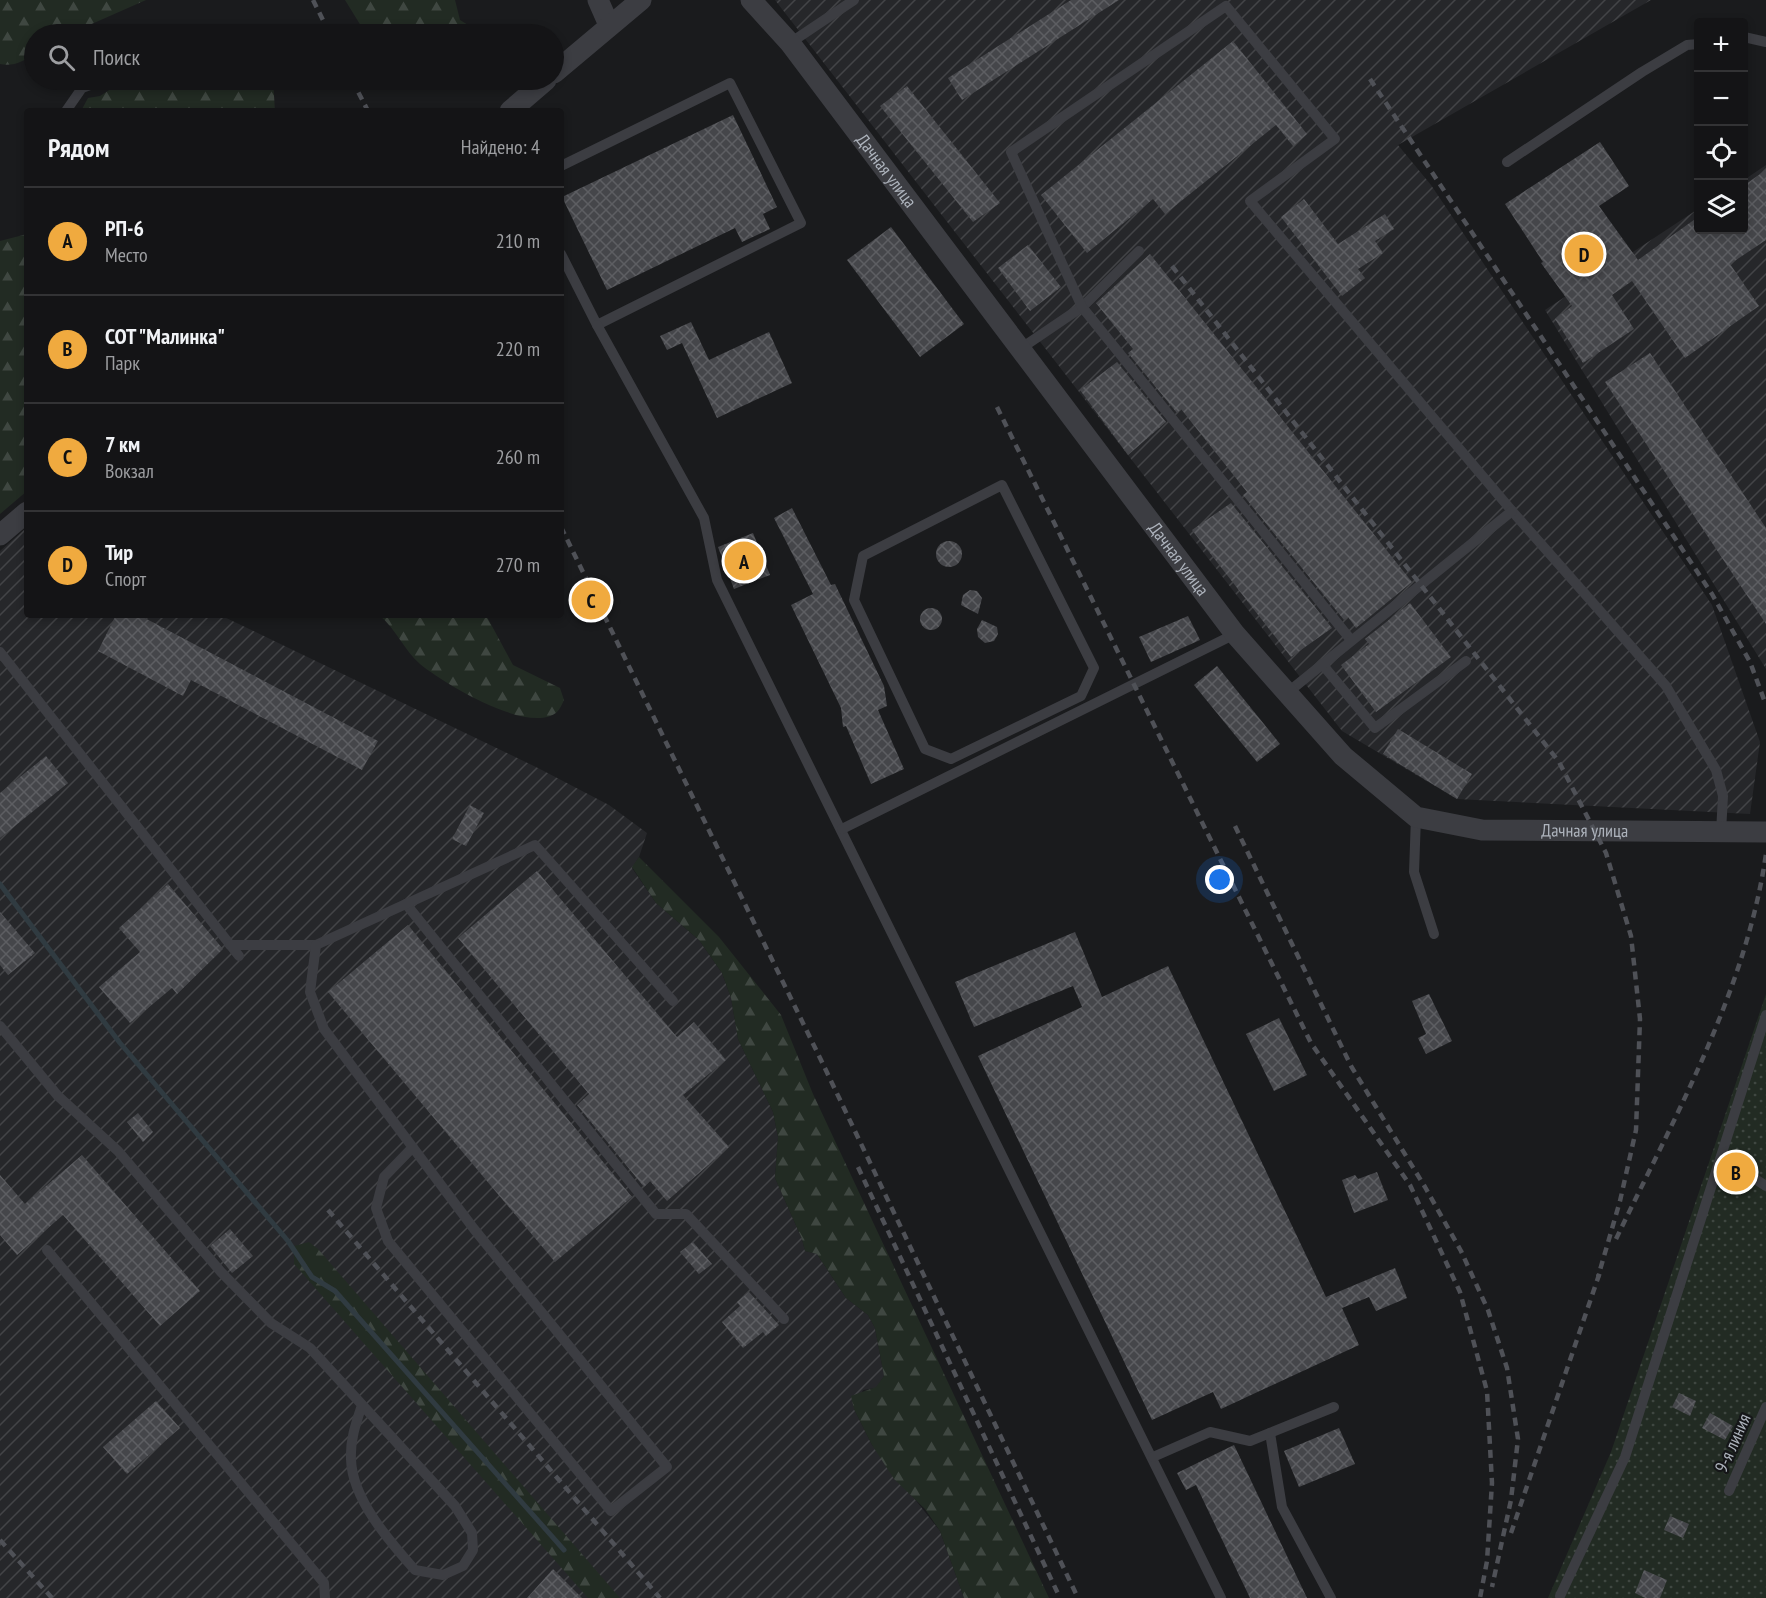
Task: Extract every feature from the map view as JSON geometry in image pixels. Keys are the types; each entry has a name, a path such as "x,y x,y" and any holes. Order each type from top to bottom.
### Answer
{"street":[{"path":"598,0 609,25"},
{"path":"564,64 641,0"},
{"name":"Дачная улица","path":"751,0 790,43 1235,634 1343,756 1416,817 1482,830 1766,832"},
{"path":"513,108 534,90"},
{"path":"0,535 24,515"}],"lane":[{"path":"790,43 854,0"},
{"path":"1351,640 1082,307 1011,152 1226,6 1335,139 1250,201 1512,511 1666,686 1716,770 1723,796 1721,832"},
{"path":"1748,38 1766,42"},
{"path":"1507,162 1642,72 1687,45 1694,44"},
{"path":"564,165 730,83 801,223 597,325"},
{"path":"68,108 81,90"},
{"path":"1020,349 1082,307 1139,251"},
{"path":"564,260 597,325 704,518 717,580 1221,1598"},
{"path":"1002,485 1094,668 1081,696 951,759 925,749 854,600 863,556 1002,485"},
{"path":"1287,693 1512,511"},
{"path":"842,829 1235,634"},
{"path":"0,652 239,956"},
{"path":"1322,664 1375,728 1466,661"},
{"path":"1416,817 1414,872 1434,934"},
{"path":"230,945 316,945 535,845 673,1001"},
{"path":"406,904 656,1214 686,1214 784,1319"},
{"path":"316,945 310,993 324,1029 413,1147 474,1229 667,1467 610,1511 388,1241 376,1208 384,1178 413,1147"},
{"path":"1560,1596 1625,1457 1766,1015"},
{"path":"0,1026 58,1096 118,1151 221,1272 271,1323 310,1348 455,1506 472,1533 473,1550 463,1566 443,1575 415,1570 374,1520 360,1492 351,1461 352,1434 362,1405"},
{"path":"1721,1157 1766,1186"},
{"path":"47,1250 324,1583 325,1598"},
{"path":"1153,1457 1210,1432 1250,1441 1334,1407"},
{"name":"9-я линия","path":"1729,1491 1766,1407"},
{"path":"1269,1433 1282,1507 1331,1598"}],"shaded area":[{"path":"775,0 1651,0 1398,145 1431,185 1712,605 1760,742 1750,814 1457,799 1342,731"},
{"path":"1766,165 1766,669 1545,310 1694,212 1694,234 1748,234 1748,177"},
{"path":"24,530 24,618 226,618 538,768 609,805 647,833 639,857 632,868 656,903 699,940 722,973 731,998 738,1039 773,1112 778,1137 775,1178 805,1251 817,1254 846,1298 868,1315 875,1328 884,1376 876,1388 863,1390 854,1409 872,1445 940,1531 964,1598 0,1598 0,551"}],"green space":[{"path":"0,0 146,0 92,24 24,24 24,60 9,65 0,64"},
{"path":"345,0 455,0 460,20 466,24 360,24"},
{"path":"109,90 274,90 275,108 83,108 88,98 100,96"},
{"path":"24,235 24,494 0,514 0,241"},
{"path":"382,618 488,618 513,665 560,688 564,700 557,712 544,718 527,717 487,704 431,673 409,652"},
{"path":"639,857 719,937 781,1015 813,1094 1049,1598 964,1598 940,1531 925,1509 894,1479 872,1445 854,1409 851,1396 876,1387 884,1376 875,1328 868,1315 846,1298 817,1254 805,1251 775,1178 778,1137 773,1112 738,1039 731,998 722,973 699,940 656,903 632,867"},
{"path":"1766,994 1766,1598 1548,1598 1611,1452"},
{"path":"309,1242 318,1249 620,1598 588,1598 294,1264 294,1246"}],"building":[{"path":"1071,0 1119,0 962,100 948,78"},
{"path":"1233,41 1307,134 1293,146 1276,125 1165,214 1153,199 1087,253 1041,195"},
{"path":"907,86 1000,203 973,222 880,106"},
{"path":"733,115 777,207 763,214 770,229 742,242 735,228 607,290 564,201 564,196"},
{"path":"1600,142 1629,186 1599,206 1638,260 1694,220 1694,234 1748,234 1748,183 1766,170 1766,240 1730,264 1759,306 1685,358 1632,281 1612,295 1634,329 1583,363 1555,319 1572,306 1541,263 1543,262 1505,204"},
{"path":"1304,199 1338,244 1385,214 1394,229 1375,241 1383,253 1358,269 1365,278 1342,296 1281,217"},
{"path":"891,227 964,324 920,357 847,260"},
{"path":"1028,245 1061,287 1030,311 998,268"},
{"path":"1150,254 1412,582 1356,628 1348,617 1344,620 1243,495 1247,492 1181,409 1177,413 1128,353 1133,349 1096,303"},
{"path":"691,322 709,360 769,332 792,383 717,418 682,343 667,350 660,336"},
{"path":"1650,353 1766,528 1766,624 1605,382"},
{"path":"1117,362 1166,422 1128,455 1080,390"},
{"path":"1231,503 1332,628 1291,657 1192,530"},
{"path":"792,508 831,585 835,584 884,686 887,706 878,710 904,769 871,784 846,726 843,727 841,708 791,605 813,594 774,518"},
{"path":"753,533 770,575 734,589 718,547"},
{"path":"949,541 958,545 962,554 958,563 949,567 940,563 936,554 940,545"},
{"path":"970,590 977,591 982,598 978,614 961,605 963,595"},
{"path":"1410,603 1451,657 1376,712 1341,665 1369,644 1365,639"},
{"path":"931,608 939,611 942,619 939,627 931,630 923,627 920,619 923,611"},
{"path":"1188,616 1200,640 1151,662 1139,637"},
{"path":"114,618 145,618 378,741 362,770 191,680 183,696 98,651"},
{"path":"982,620 997,627 998,634 994,641 985,643 978,637 977,629"},
{"path":"1217,666 1280,744 1257,762 1194,685"},
{"path":"1398,729 1472,774 1457,799 1383,754"},
{"path":"46,756 68,783 0,838 0,793"},
{"path":"470,805 484,813 466,846 452,839"},
{"path":"537,871 677,1037 694,1022 726,1060 683,1095 729,1147 667,1201 650,1181 644,1187 577,1105 589,1094 458,938"},
{"path":"168,884 223,949 177,994 172,988 130,1023 99,987 140,952 119,928"},
{"path":"0,912 35,953 8,975 0,965"},
{"path":"408,925 632,1197 555,1262 328,992"},
{"path":"1075,932 1102,997 1168,966 1326,1297 1395,1268 1407,1298 1376,1311 1369,1297 1342,1308 1359,1345 1221,1409 1213,1392 1152,1420 978,1056 1082,1007 1073,986 974,1027 955,982"},
{"path":"1429,994 1452,1041 1426,1054 1418,1038 1426,1034 1412,1001"},
{"path":"1279,1018 1307,1075 1274,1091 1246,1034"},
{"path":"138,1113 153,1132 143,1142 127,1122"},
{"path":"82,1155 200,1291 160,1326 63,1215 17,1255 0,1235 0,1175 25,1204"},
{"path":"1377,1172 1388,1200 1354,1213 1342,1180 1355,1175 1358,1179"},
{"path":"230,1229 253,1256 232,1273 210,1246"},
{"path":"693,1242 712,1264 699,1274 680,1252"},
{"path":"749,1292 779,1325 766,1336 763,1332 743,1348 722,1322 740,1306 737,1302"},
{"path":"1679,1393 1696,1401 1690,1416 1672,1407"},
{"path":"156,1401 180,1428 127,1474 103,1447"},
{"path":"1710,1413 1733,1426 1725,1440 1702,1428"},
{"path":"1339,1428 1355,1464 1299,1487 1284,1451"},
{"path":"1234,1445 1307,1598 1250,1598 1196,1485 1186,1490 1177,1473"},
{"path":"1670,1516 1689,1524 1683,1538 1664,1530"},
{"path":"553,1569 582,1598 527,1598"},
{"path":"1644,1570 1667,1580 1660,1598 1645,1598 1635,1593"}],"waterway":[{"path":"0,884 120,1043 288,1241 312,1277 335,1291 564,1550"}],"railway":[{"path":"313,0 325,24"},
{"path":"1370,79 1712,594 1750,662 1766,705"},
{"path":"357,90 366,108"},
{"path":"1172,266 1559,762 1606,853 1631,936 1640,1019 1636,1130 1620,1201 1598,1277"},
{"path":"997,407 1311,1043 1410,1185 1460,1292 1487,1391 1492,1483 1487,1561 1480,1598"},
{"path":"564,533 821,1060 1078,1598"},
{"path":"1235,826 1351,1066 1461,1251 1488,1310 1507,1368 1518,1439 1511,1500 1492,1587"},
{"path":"1616,1239 1706,1052 1725,1004 1756,905 1766,854"},
{"path":"858,1167 1060,1598"},
{"path":"328,1210 660,1598"},
{"path":"1511,1533 1600,1272"},
{"path":"0,1540 52,1598"}],"place":[{"name":"Тир","path":"1584,254"},
{"name":"РП-6","path":"744,561"},
{"name":"7 км","path":"591,600"},
{"name":"СОТ \"Малинка\"","path":"1736,1172"}]}
